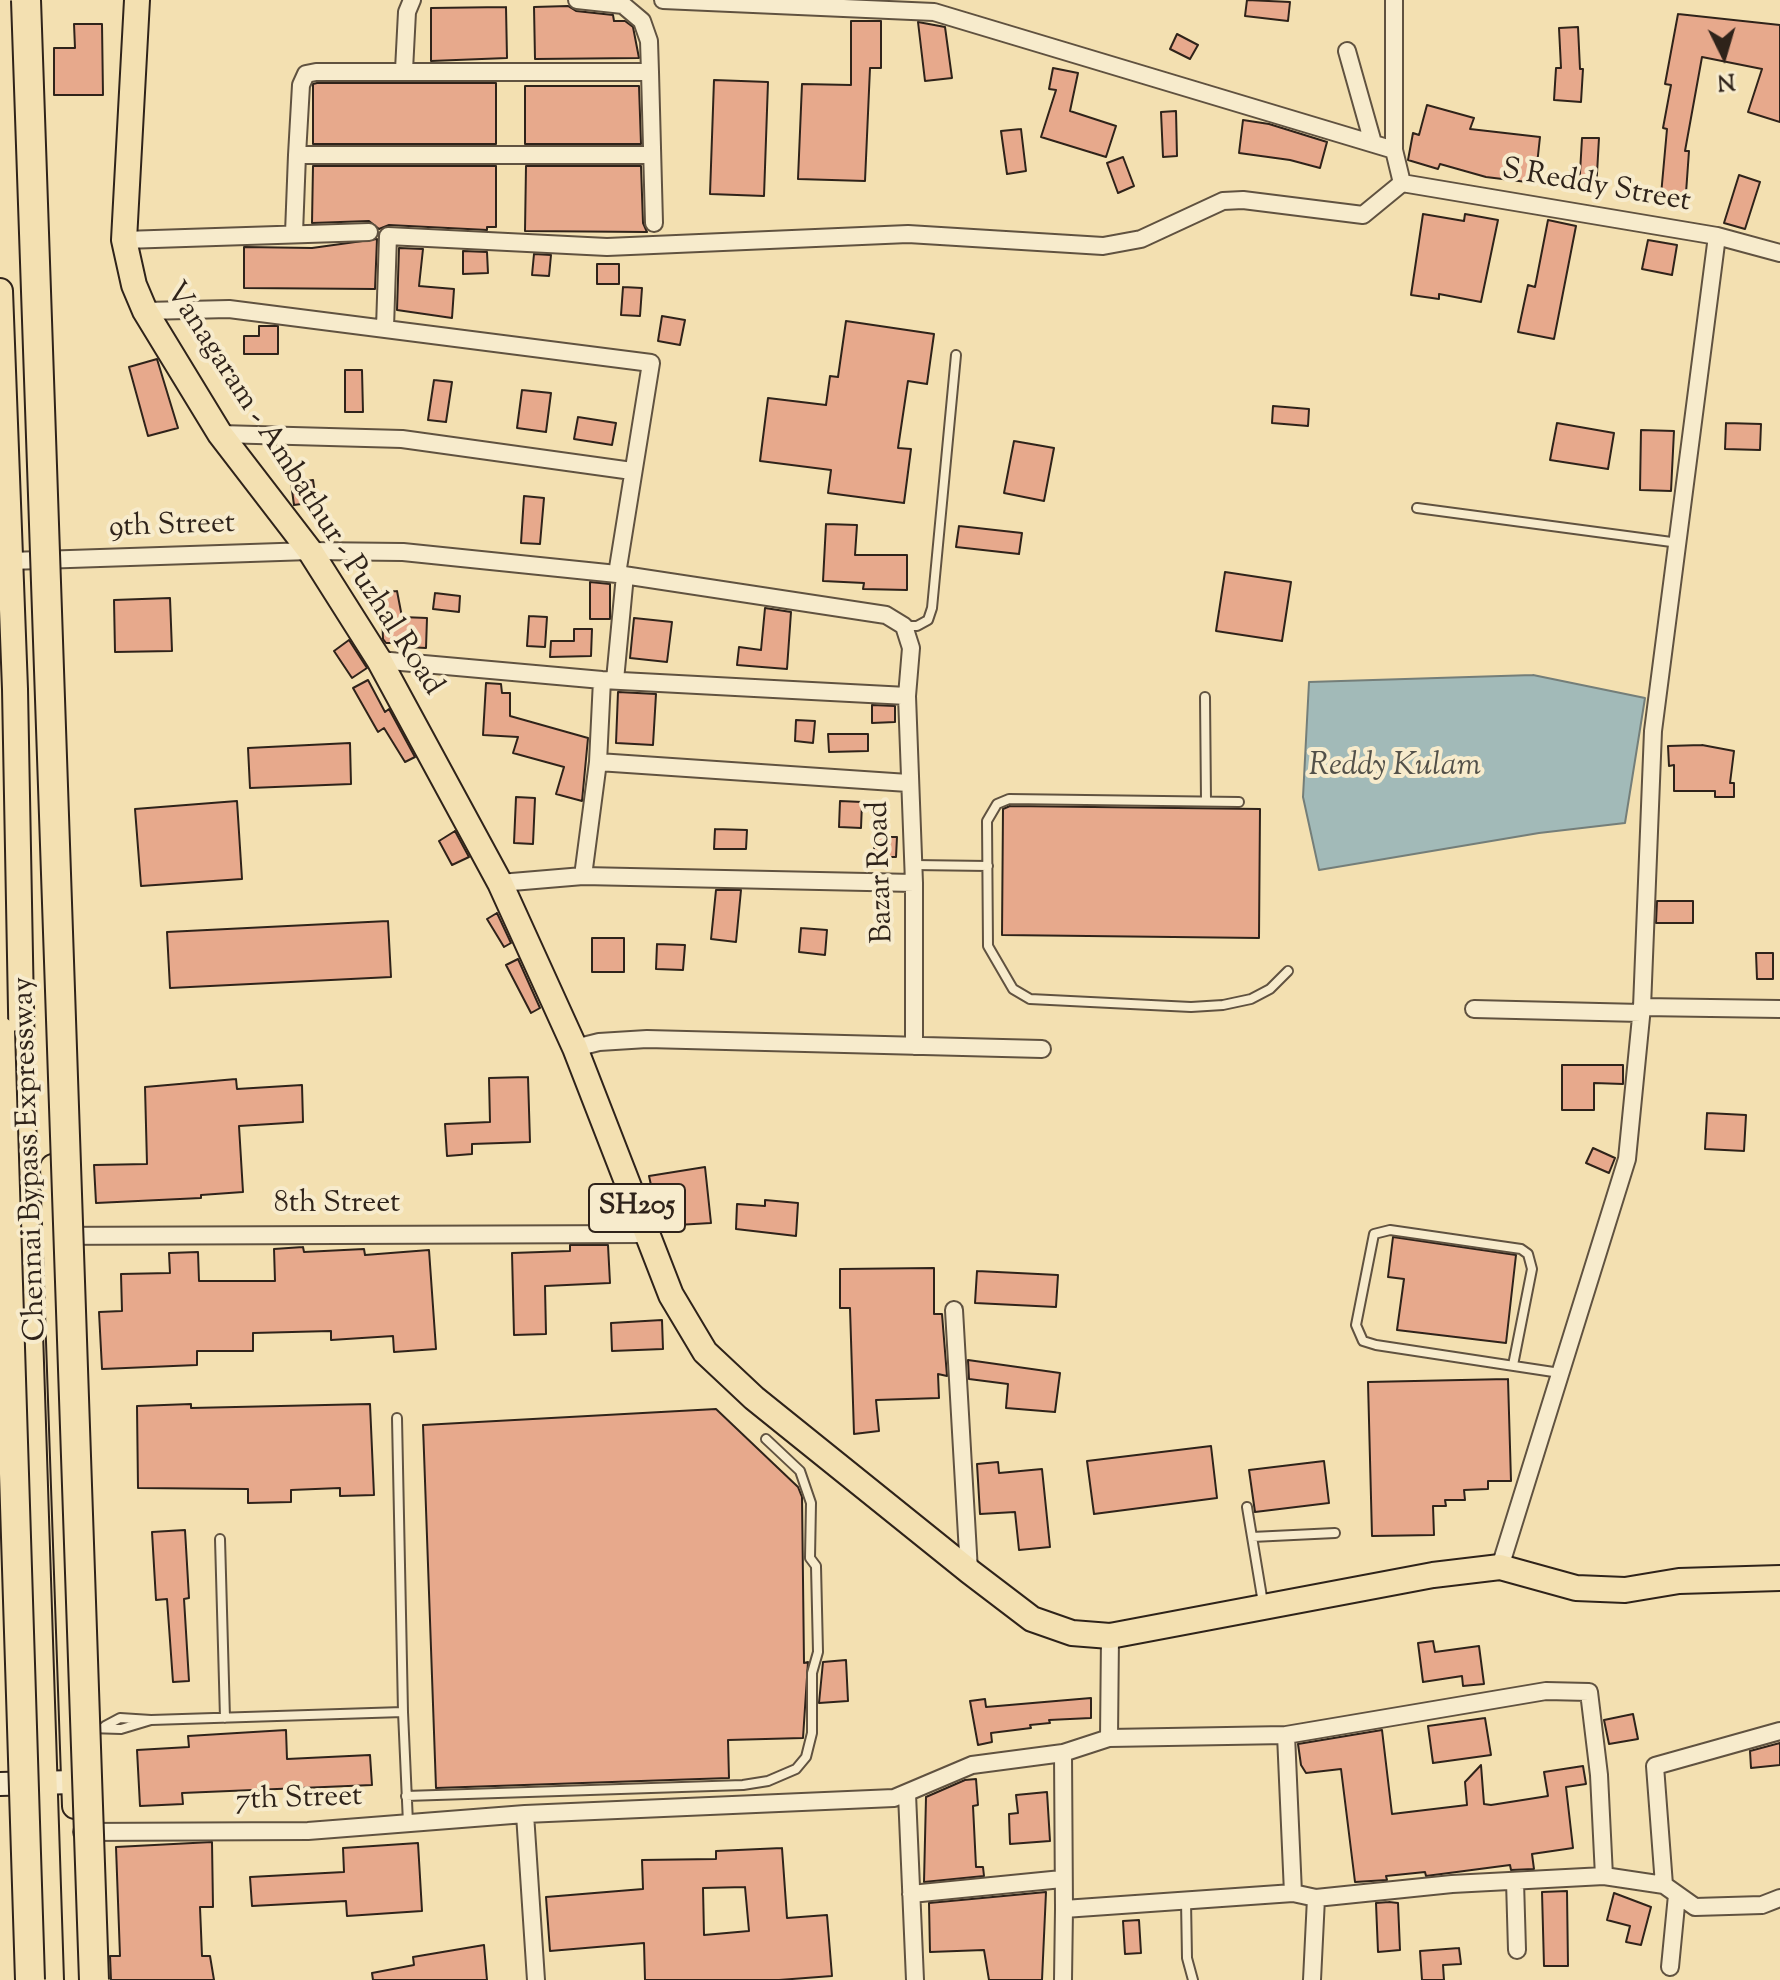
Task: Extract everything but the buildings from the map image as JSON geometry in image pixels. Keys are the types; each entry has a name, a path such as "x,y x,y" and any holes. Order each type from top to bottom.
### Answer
{"highway":[{"name":"Chennai Bypass Expressway","path":"26,0 94,1980"},
{"name":"Chennai Bypass Expressway","path":"0,1031 30,1980"}],"main road":[{"path":"14,0 36,561 53,1233 81,1980"},
{"name":"Vanagaram - Ambathur - Puzhal Road","path":"137,0 124,240 134,285 145,311 220,434 310,551 379,660 500,883 575,1048 671,1295 705,1352 754,1398 969,1571 1032,1619 1072,1633 1110,1636 1433,1575 1500,1567 1576,1588 1625,1590 1679,1581 1780,1578"},
{"path":"0,291 51,1980"}],"street":[{"path":"404,70 407,12 412,0"},
{"path":"577,0 623,5 642,21 649,41 654,223"},
{"path":"663,0 934,12 1394,150"},
{"path":"385,328 388,236 607,247 908,234 1103,246 1141,239 1223,201 1363,215 1402,183 1394,150 1394,0"},
{"path":"1347,51 1373,143"},
{"path":"294,233 301,85 306,74 404,70 650,72"},
{"path":"297,155 650,155"},
{"name":"S Reddy Street","path":"1402,183 1717,236 1780,253"},
{"path":"124,240 369,232"},
{"path":"1500,1567 1627,1159 1642,1010 1653,731 1717,236"},
{"path":"145,311 229,309 651,363 632,471 583,876"},
{"path":"220,434 402,439 632,471"},
{"name":"9th Street","path":"10,561 310,551 403,552 621,574 886,615 904,626"},
{"name":"Bazar Road","path":"904,626 911,648 907,696 913,874 914,1046"},
{"path":"379,660 609,680 907,696"},
{"path":"598,762 908,783"},
{"path":"500,883 583,876 913,874"},
{"path":"1474,1009 1780,1009"},
{"path":"575,1048 599,1042 647,1039 1042,1049"},
{"name":"8th Street","path":"27,1236 53,1233 647,1234"},
{"path":"954,1310 969,1571"},
{"path":"1109,1738 1110,1636"},
{"name":"7th Street","path":"76,1832 308,1831 525,1814 894,1798 972,1765 1063,1753 1109,1738 1286,1735 1546,1691 1589,1692 1599,1775 1604,1876"},
{"path":"1670,1967 1670,1890 1655,1766 1780,1731"},
{"path":"1286,1735 1293,1893"},
{"path":"1063,1753 1063,1980"},
{"path":"0,1784 73,1782"},
{"path":"907,1794 915,1980"},
{"path":"525,1814 536,1980"},
{"path":"1064,1909 1293,1893 1316,1898 1604,1876 1670,1890 1695,1907 1762,1905 1780,1898"},
{"path":"911,1894 1062,1879"},
{"path":"1515,1881 1517,1950"},
{"path":"1312,1980 1316,1898"}],"lane":[{"path":"904,626 917,626 928,620 932,608 956,355"},
{"path":"1417,508 1679,543"},
{"path":"1205,697 1206,801"},
{"path":"1239,802 1009,799 997,804 987,821 988,946 1013,989 1030,999 1191,1007 1223,1005 1251,999 1270,989 1288,971"},
{"path":"913,874 988,866"},
{"path":"0,1098 23,1116"},
{"path":"1513,1365 1532,1269 1528,1254 1521,1249 1390,1230 1374,1234 1356,1325 1363,1341 1561,1373"},
{"path":"397,1418 408,1823"},
{"path":"406,1796 743,1785 768,1781 796,1769 806,1757 812,1733 812,1673 818,1652 816,1566 810,1558 811,1503 800,1471 766,1439"},
{"path":"1247,1507 1263,1608"},
{"path":"1252,1537 1335,1533"},
{"path":"220,1539 225,1718"},
{"path":"44,1731 105,1726 120,1718 151,1720 403,1712"},
{"path":"1186,1900 1185,1934 1193,1980"}],"water":[{"name":"Reddy Kulam","path":"1533,675 1645,698 1625,823 1539,833 1319,870 1303,797 1309,682"}]}
